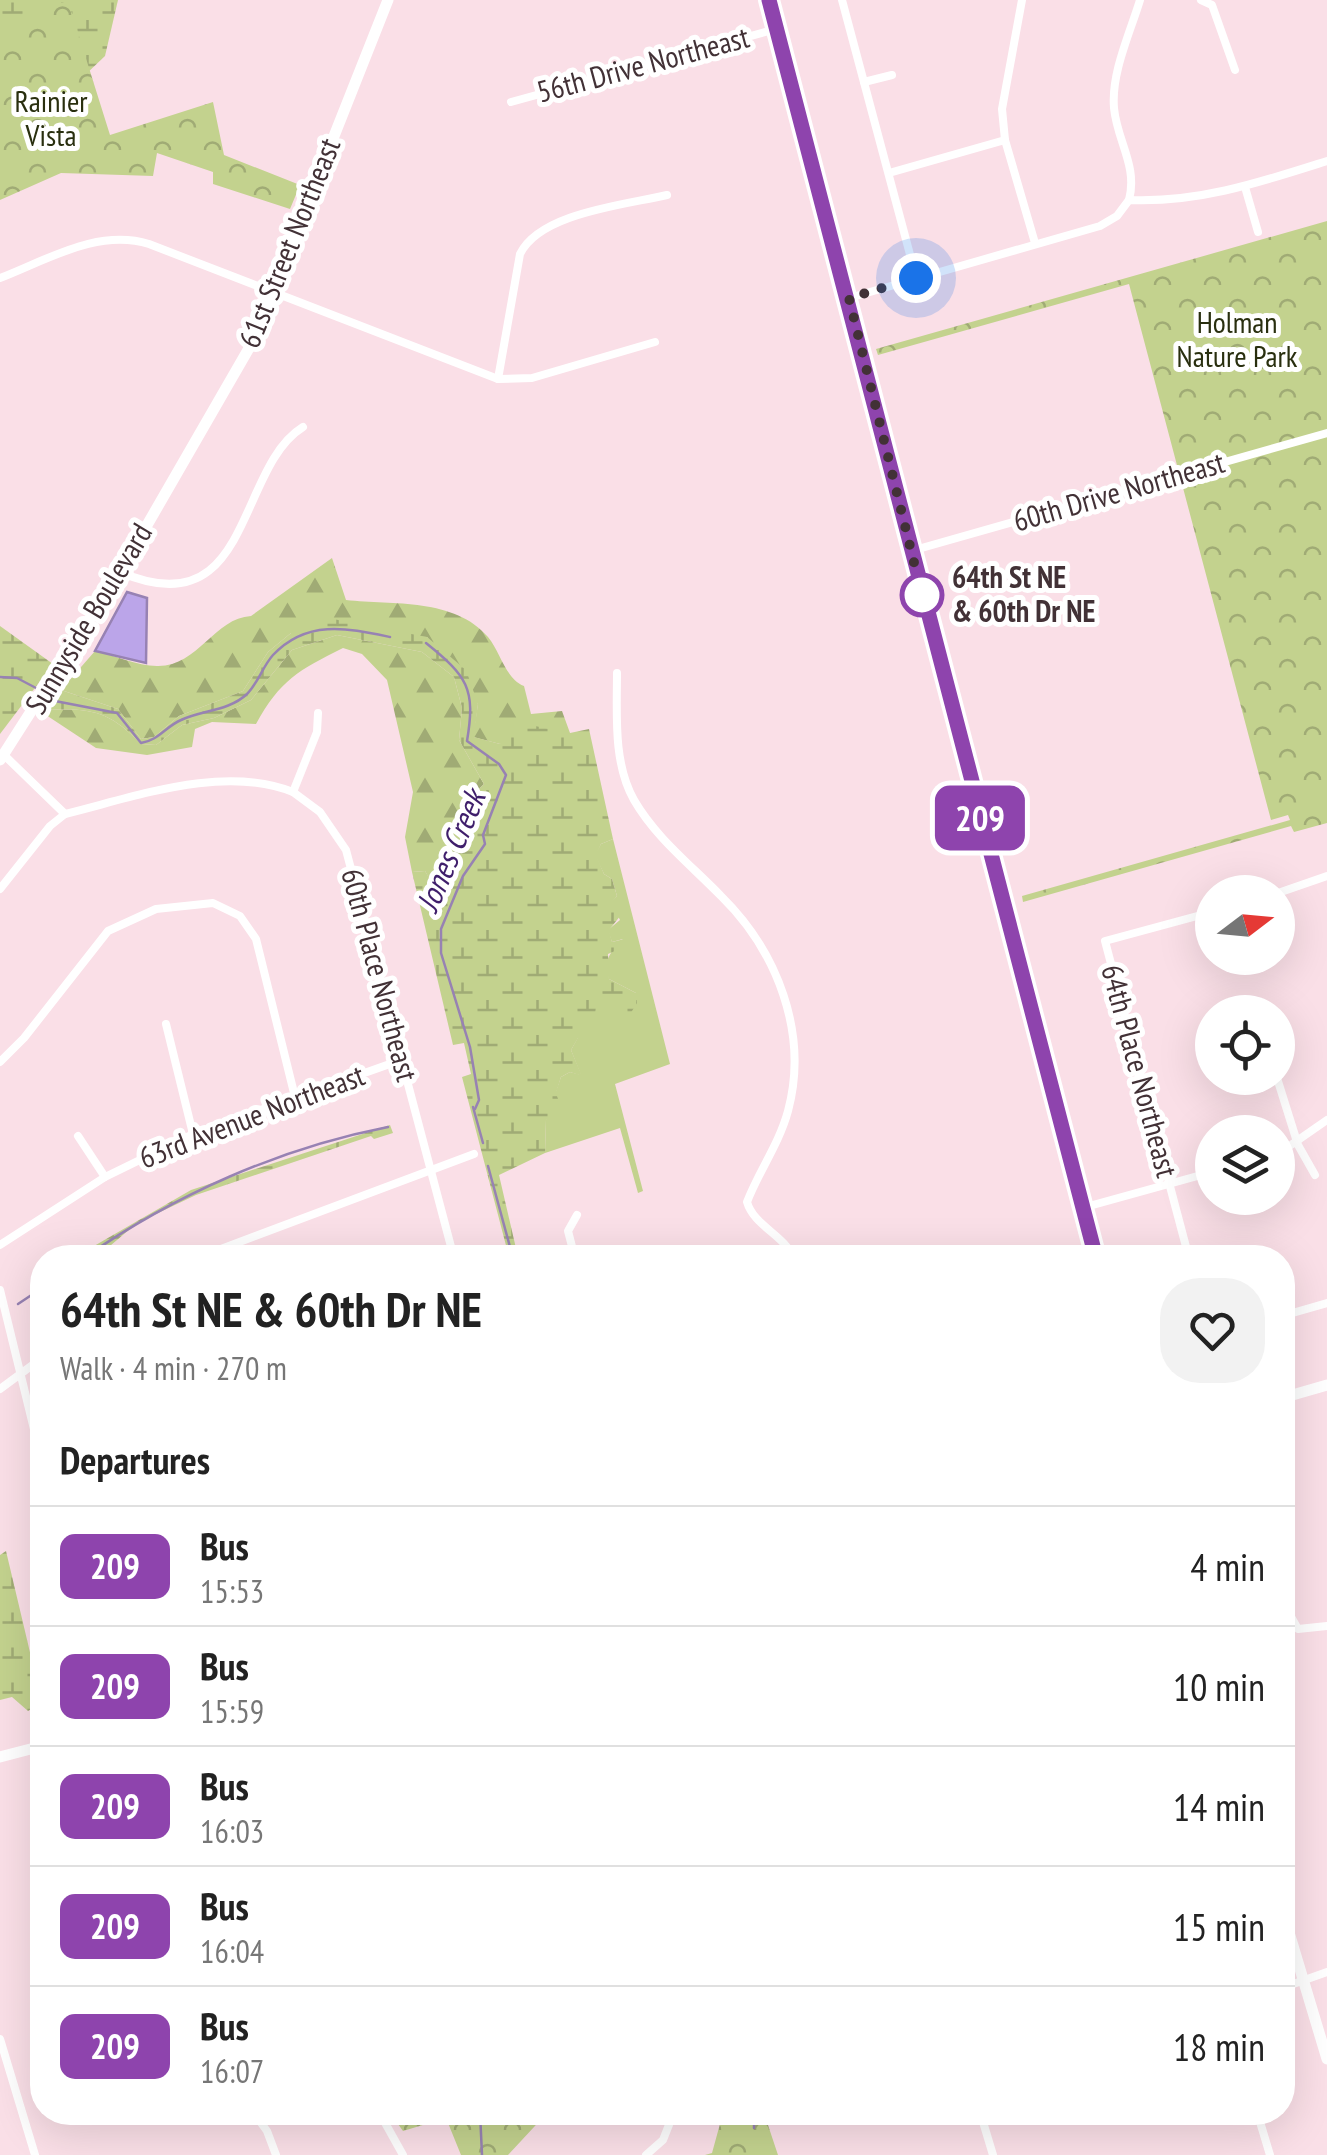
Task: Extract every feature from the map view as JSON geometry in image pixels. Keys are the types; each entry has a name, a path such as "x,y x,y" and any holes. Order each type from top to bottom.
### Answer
{"main road":[{"name":"61st Street Northeast","path":"174,476 228,388 272,295 388,0"},
{"path":"768,0 849,298 1092,1245"},
{"name":"Sunnyside Boulevard","path":"2,758 120,572 174,476"},
{"path":"1295,1395 1327,1386"},
{"path":"0,1758 30,1749"},
{"path":"1295,1952 1327,2059"}],"street":[{"path":"842,0 916,278"},
{"path":"1022,0 1002,109 1005,140 1035,243"},
{"path":"849,298 1100,226 1117,216 1129,200 1134,180 1114,110 1115,83 1140,0"},
{"path":"1201,0 1212,4 1224,28 1235,70"},
{"name":"56th Drive Northeast","path":"510,102 776,29"},
{"path":"864,82 892,75"},
{"path":"888,173 1005,140"},
{"path":"1129,200 1177,202 1245,188 1327,161"},
{"path":"1245,188 1258,232"},
{"path":"498,379 520,254 535,231 667,195"},
{"path":"0,278 94,242 120,238 149,244 272,295 498,379 532,378 655,342"},
{"path":"120,572 162,585 201,574 214,564 258,498 281,444 303,427"},
{"name":"60th Drive Northeast","path":"911,551 1327,433"},
{"path":"617,673 620,762 634,800 652,826 744,920 784,992 794,1055 788,1111 748,1202 750,1214 788,1245"},
{"path":"0,888 50,826 65,814 222,780 268,782 293,792 317,732 318,713"},
{"path":"2,758 65,814"},
{"name":"60th Place Northeast","path":"293,792 320,812 346,850 451,1245"},
{"path":"1295,888 1327,876"},
{"path":"0,1062 24,1038 108,931 156,908 195,902 230,909 248,924 256,939 295,1098"},
{"name":"64th Place Northeast","path":"1185,1245 1105,941 1195,917"},
{"path":"166,1024 193,1134"},
{"name":"63rd Avenue Northeast","path":"0,1246 105,1178 193,1134 401,1060"},
{"path":"1282,1095 1298,1144 1315,1175"},
{"path":"1295,1146 1327,1120"},
{"name":"63rd Avenue Northeast","path":"78,1136 105,1178"},
{"path":"229,1245 474,1154"},
{"path":"1082,1208 1195,1177"},
{"path":"572,1245 568,1231 578,1215"},
{"path":"0,1290 30,1414"},
{"path":"1295,1313 1327,1304"},
{"path":"0,1389 30,1367"},
{"path":"1295,1624 1298,1629 1327,1626"},
{"path":"1295,1982 1327,1972"},
{"path":"0,2039 35,2155"},
{"path":"261,2125 276,2155"},
{"path":"386,2125 403,2155"},
{"path":"646,2155 663,2140 669,2125"},
{"path":"984,2125 993,2155"},
{"path":"1261,2125 1270,2155"}],"green space":[{"path":"0,0 118,0 105,56 0,156"},
{"name":"Rainier Vista","path":"68,1 110,135 213,102 224,155 300,185 290,209 213,184 213,172 157,153 153,176 61,173 0,200 0,21"},
{"name":"Holman Nature Park","path":"1327,221 1327,823 1294,832 1291,826 1023,902 1022,896 1290,820 1288,815 1271,820 1129,284 878,355 876,349"},
{"path":"332,558 346,600 441,609 474,624 488,637 512,677 524,686 531,714 562,711 570,733 500,744 473,737 478,704 427,637 291,633 268,652 243,691 179,716 154,737 141,739 118,709 61,690 95,651 149,666 184,659 226,625 251,616"},
{"path":"333,619 427,637 466,670 478,704 474,737 500,744 525,724 570,733 589,729 613,839 601,844 596,855 604,874 612,879 617,896 612,902 625,910 609,930 612,942 624,939 626,946 608,954 609,979 636,993 637,1003 627,1019 596,1006 593,1031 578,1038 571,1050 582,1076 570,1072 561,1077 556,1093 562,1111 546,1120 545,1153 499,1175 515,1245 506,1245 462,1077 471,1074 464,1043 453,1045 412,872 425,871 439,894 458,821 484,784 459,740 462,708 454,677 422,652 337,635 292,650 251,700 214,718 182,725 156,745 141,744 100,714 49,710 61,690 118,709 141,739 154,737 179,716 243,691 268,652 291,633"},
{"path":"0,626 53,664 0,734"},
{"path":"337,635 422,652 454,677 462,708 459,740 484,784 458,822 439,896 425,871 412,872 405,837 413,792 387,680 362,654 343,648 314,663 282,686 256,724 212,722 195,729 192,747 147,755 96,748 46,715 49,710 100,714 141,744 156,745 182,725 214,718 251,700 292,650"},
{"path":"613,839 670,1064 615,1084 643,1191 638,1193 620,1128 545,1153 546,1120 561,1077 570,1072 581,1075 571,1050 596,1005 636,993 609,979 607,972 609,957 623,939 612,942 608,930 620,920 611,902 617,896 612,879 604,874 595,855 601,844"},
{"path":"390,1125 393,1133 374,1139 371,1136 196,1195 137,1223 111,1245 96,1245 191,1190"},
{"path":"6,1551 30,1652 28,1711 12,1697 0,1700 0,1555"},
{"path":"399,2125 423,2125 403,2131"},
{"path":"449,2125 536,2125 508,2155 461,2155"},
{"path":"720,2125 768,2125 778,2155 705,2155 712,2153"}],"shaded area":[{"path":"127,592 147,598 146,663 95,651"}],"waterway":[{"name":"Jones Creek","path":"55,701 117,713 141,743 181,720 240,700 273,655 300,636 343,629 390,637"},
{"name":"Jones Creek","path":"426,643 465,684 470,708 467,741 499,764 506,775 483,835 485,844 463,876 441,929 441,953 470,1047 479,1100 475,1109"},
{"name":"Jones Creek","path":"0,677 17,678 36,688"},
{"path":"473,1107 483,1143"},
{"name":"Jones Creek","path":"103,1245 154,1214 229,1177 308,1147 388,1127"},
{"path":"488,1166 509,1245"},
{"name":"Jones Creek","path":"18,1304 30,1296"},
{"path":"481,2125 482,2155"}],"bus line":[{"name":"209","path":"769,0 1093,1245"}],"place":[{"name":"64th St NE & 60th Dr NE","path":"922,595"}],"route":[{"path":"916,278 849,298 922,595"}]}
